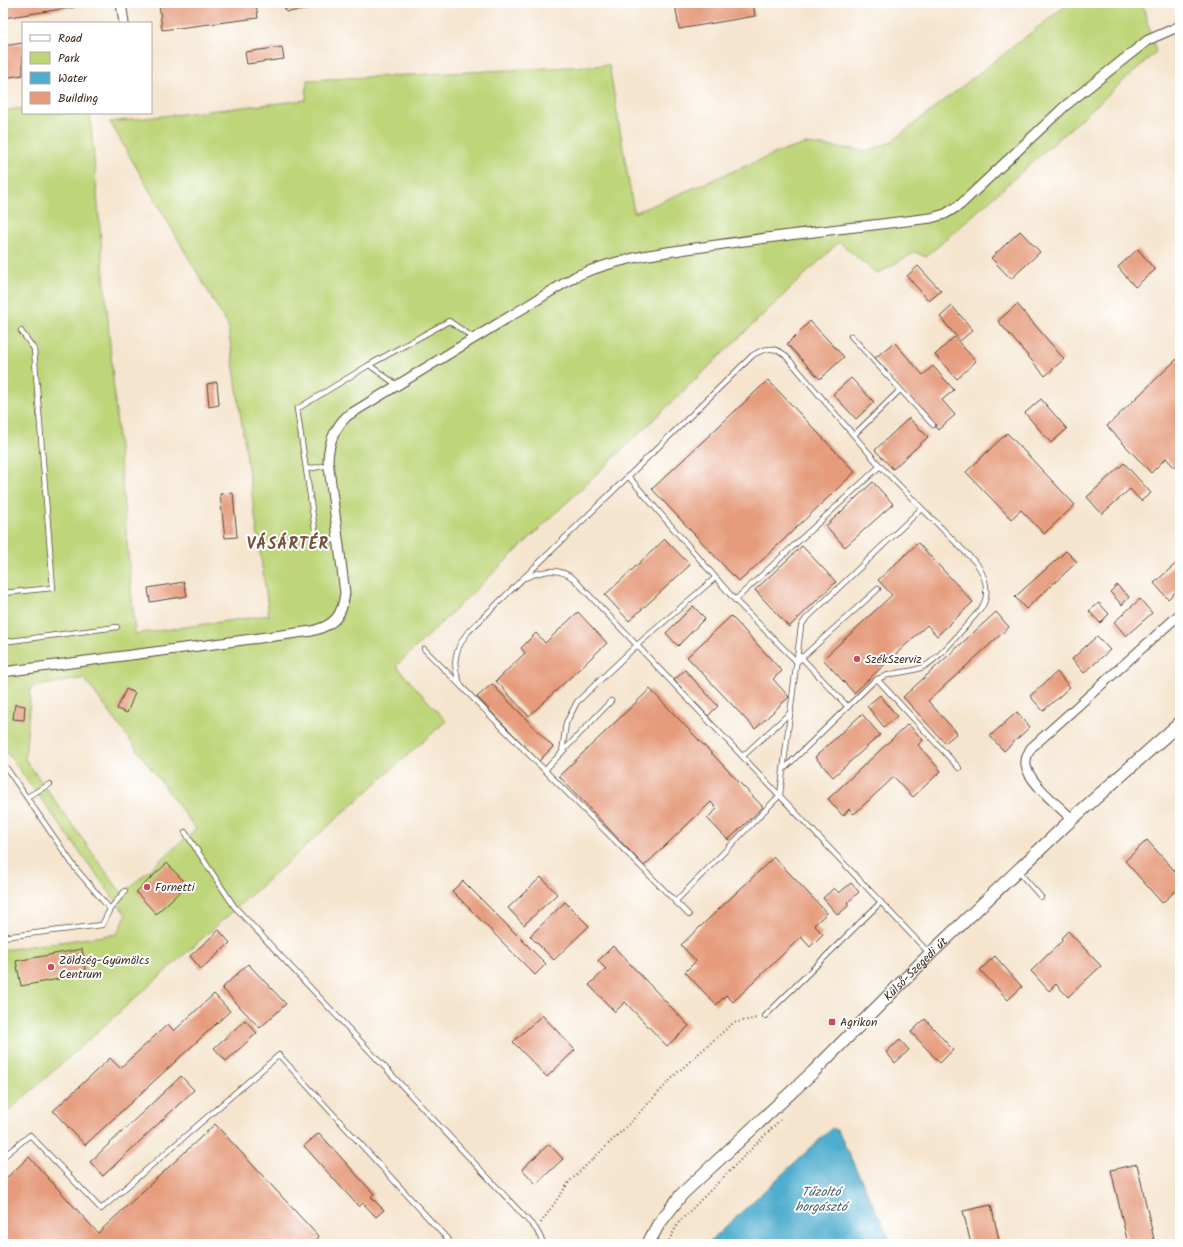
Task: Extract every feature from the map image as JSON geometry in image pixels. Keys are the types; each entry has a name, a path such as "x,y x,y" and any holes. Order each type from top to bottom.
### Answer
{"street":[{"path":"121,3 124,22"},
{"path":"3,672 325,628 339,615 344,605 345,580 329,465 329,446 338,424 360,407 576,276 598,266 632,257 781,236 931,218 945,214 960,205 1065,106 1148,40 1180,26"},
{"path":"1072,819 1032,779 1025,764 1027,754 1031,748 1180,614"},
{"name":"Külső-Szegedi út","path":"648,1244 658,1225 682,1194 813,1072 930,954 1072,819 1180,723"}],"lane":[{"path":"339,539 317,543 297,409 369,364 449,321 474,338"},
{"path":"3,594 53,588 34,349 21,331"},
{"path":"851,336 932,425"},
{"path":"462,687 457,678 454,664 458,647 462,639 753,354 766,349 779,351 785,355 880,466 977,564 982,572 986,587 985,601 980,610 926,665 886,675 877,679 784,769"},
{"path":"369,364 397,384"},
{"path":"854,435 900,390"},
{"path":"307,469 329,465"},
{"path":"735,600 880,466"},
{"path":"628,476 715,578 797,662"},
{"path":"848,707 800,656 801,626 805,620 921,509"},
{"path":"522,579 547,571 562,571 568,574 930,954"},
{"path":"562,752 566,723 577,702 637,645 715,578"},
{"path":"675,902 780,795 797,662 800,656 878,590"},
{"path":"3,642 117,627"},
{"path":"424,649 689,915"},
{"path":"877,679 959,768"},
{"path":"545,770 612,700"},
{"path":"742,756 791,712"},
{"path":"3,763 76,869 110,909"},
{"path":"27,797 50,784"},
{"path":"185,832 234,906 536,1229 544,1244"},
{"path":"1018,871 1041,897"},
{"path":"3,937 102,925 110,909 125,892"},
{"path":"765,1016 881,902"},
{"path":"3,1158 30,1134 101,1208 279,1055 452,1244"}],"path":[{"path":"536,1229 569,1182 624,1129 678,1072 734,1023 765,1016"},
{"path":"667,1244 679,1222 784,1116"}],"green space":[{"path":"1069,3 1142,3 1156,52 926,257 915,252 877,274 839,242 396,666 446,721 3,1116 3,950 117,934 126,915 3,747 3,111 22,108 22,114 90,114 135,634 269,615 228,326 110,122 306,100 307,80 609,65 634,213 779,152 806,144 869,151 891,142","holes":["84,678 196,829 122,894 25,759 31,687"]}],"water":[{"name":"Tűzoltó horgásztó","path":"832,1128 838,1131 892,1244 707,1244"}],"building":[{"path":"3,3 74,3 75,7 3,18"},
{"path":"159,3 256,3 258,18 162,30"},
{"path":"284,3 306,3 306,10 286,12"},
{"path":"675,3 753,3 755,16 679,29"},
{"path":"22,43 22,75 3,78 3,46"},
{"path":"282,47 284,59 247,64 245,52"},
{"path":"1020,231 1040,252 1011,279 991,258"},
{"path":"1138,249 1155,270 1135,287 1118,267"},
{"path":"918,266 941,291 929,301 907,276"},
{"path":"1017,304 1064,359 1045,376 998,321"},
{"path":"952,306 973,330 960,341 940,317"},
{"path":"810,321 844,357 820,379 787,344"},
{"path":"954,337 976,361 957,379 935,355"},
{"path":"894,342 923,375 933,366 954,390 942,400 955,415 938,430 875,358"},
{"path":"1180,356 1180,461 1174,467 1166,458 1151,473 1107,426"},
{"path":"851,378 874,402 856,419 833,394"},
{"path":"768,380 855,472 739,582 652,489"},
{"path":"217,382 219,405 209,407 207,384"},
{"path":"1041,399 1067,429 1051,443 1025,413"},
{"path":"909,418 928,437 893,469 875,450"},
{"path":"1007,433 1075,505 1044,534 1021,510 1011,519 966,472"},
{"path":"1124,463 1151,493 1141,501 1130,489 1102,514 1087,497"},
{"path":"873,482 893,504 845,547 826,526"},
{"path":"233,493 237,537 225,538 220,494"},
{"path":"665,539 690,565 629,621 605,595"},
{"path":"918,543 973,602 937,636 927,625 854,693 823,659 892,595 878,580"},
{"path":"802,546 836,582 789,627 755,590"},
{"path":"1066,551 1077,562 1026,609 1015,597"},
{"path":"1180,560 1180,588 1168,599 1154,583"},
{"path":"184,582 187,596 150,602 148,588"},
{"path":"1117,585 1129,597 1122,605 1110,592"},
{"path":"1140,599 1152,613 1126,636 1114,622"},
{"path":"1099,603 1109,614 1100,623 1089,611"},
{"path":"693,606 705,618 678,646 666,633"},
{"path":"578,612 607,643 529,716 496,681 525,653 521,648 536,633 545,643"},
{"path":"996,612 1009,627 928,701 957,733 945,743 903,697"},
{"path":"731,616 782,671 773,679 789,697 755,729 687,657"},
{"path":"1097,636 1110,650 1084,673 1072,659"},
{"path":"685,670 718,706 708,716 674,680"},
{"path":"1057,672 1070,687 1043,711 1030,696"},
{"path":"492,684 553,747 539,761 477,697"},
{"path":"126,689 135,693 127,713 117,709"},
{"path":"650,689 763,807 728,840 707,818 717,809 711,802 644,866 559,776"},
{"path":"880,695 897,716 884,727 867,706"},
{"path":"15,704 25,706 24,720 13,719"},
{"path":"1017,712 1030,727 1004,751 990,736"},
{"path":"862,714 880,735 833,777 815,757"},
{"path":"908,724 923,740 918,745 941,771 913,797 894,777 854,814 849,809 843,816 828,799"},
{"path":"1147,840 1180,877 1180,887 1162,903 1125,861"},
{"path":"774,857 827,913 814,925 823,934 810,947 801,937 733,1002 726,995 716,1005 685,972 696,961 681,945"},
{"path":"167,863 187,885 156,914 136,892"},
{"path":"541,877 557,894 524,925 508,908"},
{"path":"463,881 546,964 535,975 452,891"},
{"path":"851,883 859,892 847,903 849,905 838,915 823,898 834,888 839,893"},
{"path":"565,902 589,926 554,960 530,936"},
{"path":"219,930 230,943 201,969 190,956"},
{"path":"1068,931 1101,966 1068,997 1056,984 1049,991 1031,971 1063,940 1061,938"},
{"path":"613,946 689,1026 667,1046 625,1002 615,1012 589,985 606,969 598,961"},
{"name":"Zöldség-Gyümölcs Centrum","path":"82,949 86,974 21,986 16,961"},
{"path":"995,956 1022,987 1008,1000 980,970"},
{"path":"248,964 286,1004 260,1028 222,988"},
{"path":"214,994 230,1011 85,1145 53,1111 110,1058 120,1068 168,1024 174,1031"},
{"path":"542,1015 575,1050 547,1077 513,1042"},
{"path":"925,1019 953,1050 940,1063 911,1032"},
{"path":"245,1020 257,1033 226,1061 214,1048"},
{"path":"900,1040 909,1050 895,1063 886,1052"},
{"path":"181,1076 194,1090 103,1176 90,1162"},
{"path":"215,1124 319,1237 311,1244 3,1244 3,1181 29,1157 98,1233"},
{"path":"319,1133 374,1194 371,1197 384,1210 376,1217 363,1203 359,1207 304,1146"},
{"path":"549,1144 563,1159 536,1184 522,1169"},
{"path":"1137,1164 1155,1244 1128,1244 1111,1170"},
{"path":"991,1205 1000,1244 971,1244 963,1211"}],"place":[{"name":"SzékSzerviz","path":"857,659"},
{"name":"Fornetti","path":"147,887"},
{"name":"Zöldség-Gyümölcs Centrum","path":"51,967"},
{"name":"Agrikon","path":"832,1022"}],"district":[{"name":"VÁSÁRTÉR","path":"288,544"}]}
